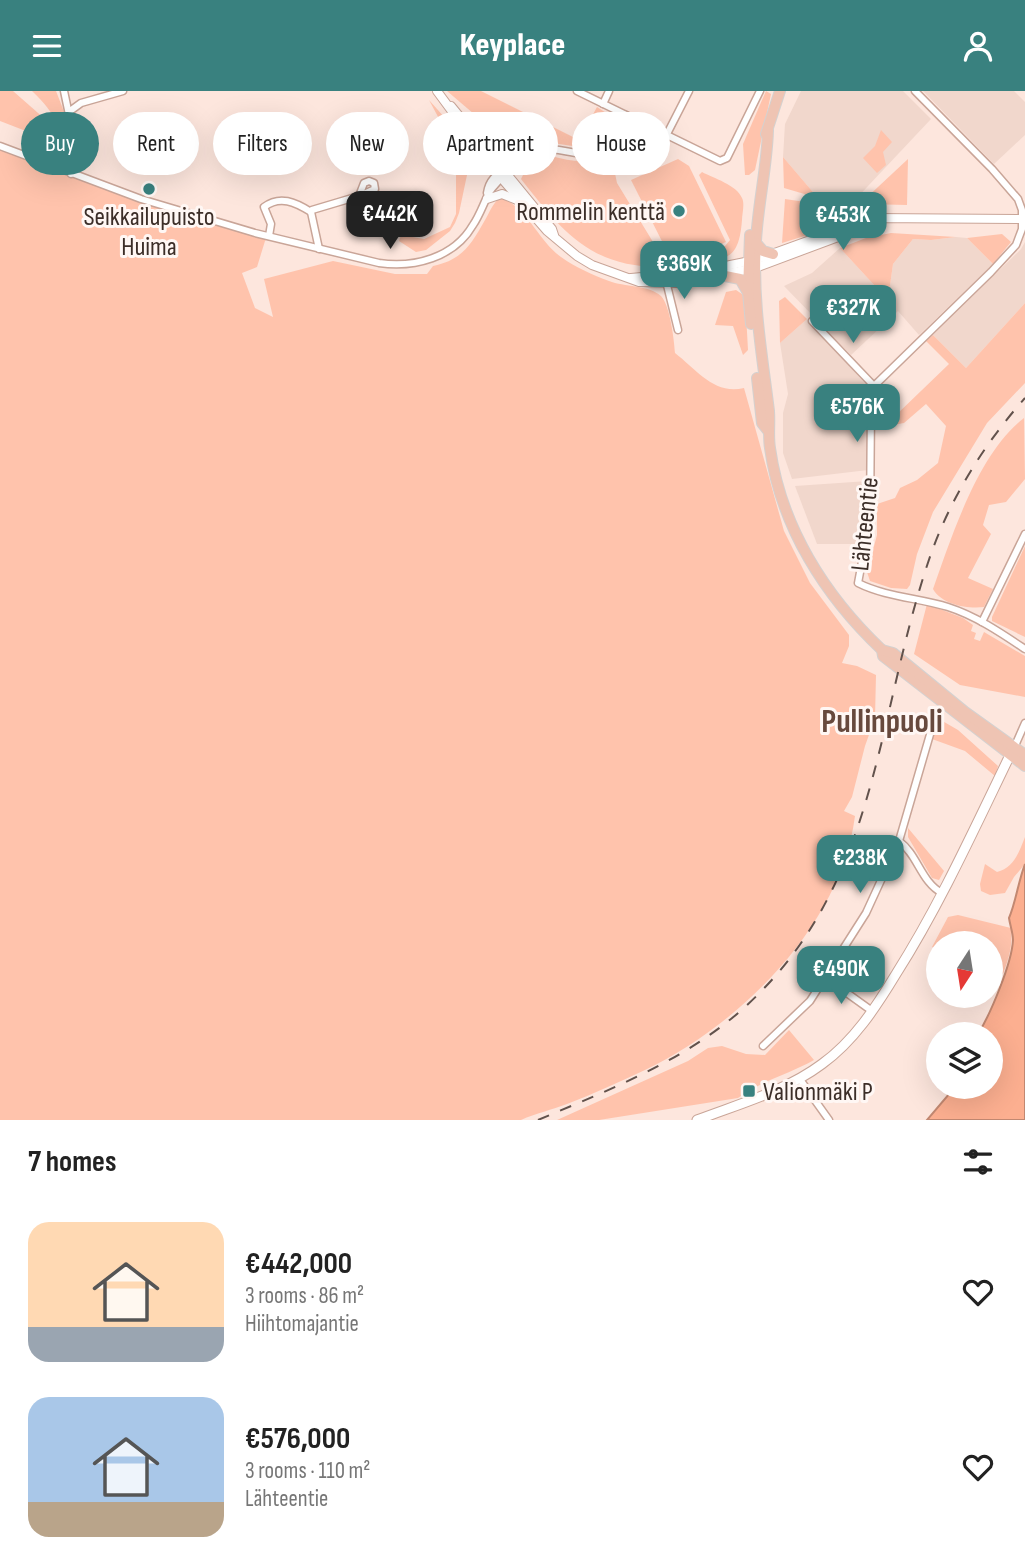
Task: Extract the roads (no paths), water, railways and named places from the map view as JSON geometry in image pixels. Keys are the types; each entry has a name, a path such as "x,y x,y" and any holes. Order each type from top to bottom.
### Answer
{"main road":[{"path":"768,432 762,423 748,292 759,158 780,91"},
{"path":"768,129 756,243 751,265 769,413 768,432 780,492 789,520 811,565 852,619 882,650 883,656 1012,752 1025,766"},
{"path":"756,243 763,251 773,254"},
{"path":"720,275 740,279 748,292"},
{"path":"1012,752 1025,755"},
{"path":"697,1120 799,1078 833,1056 872,1011 928,921 1012,752"}],"street":[{"path":"64,91 70,111 81,103 123,91"},
{"path":"437,91 454,112"},
{"path":"577,91 620,112"},
{"path":"603,104 609,91"},
{"path":"670,128 689,91"},
{"path":"670,136 724,161 760,91"},
{"path":"812,321 874,386 1011,250 1021,235 1024,219 1021,204 1014,193 915,91"},
{"path":"0,146 21,154"},
{"path":"74,175 141,199 269,236 389,264 420,263 440,256 463,239 487,198 488,188 499,175"},
{"path":"502,175 522,204 547,231 577,256 592,265 631,278 696,280 720,275 838,238 882,218"},
{"path":"503,175 552,229 554,236"},
{"path":"487,198 502,194 522,204"},
{"path":"269,236 271,224 264,207 280,199 311,212 359,196"},
{"path":"311,212 319,249"},
{"path":"666,280 751,265 773,254 865,220 1024,219"},
{"path":"666,280 678,330"},
{"name":"Lähteentie","path":"874,386 871,411 870,519 858,583 872,589 951,608 982,622 1025,649"},
{"path":"982,622 1025,534"},
{"path":"1012,752 1025,723"},
{"path":"763,1046 810,1001 866,913 899,841 931,731"},
{"path":"899,841 910,851 930,885 942,893"},
{"path":"826,978 872,1011"},
{"path":"799,1078 828,1120"}],"railway":[{"path":"538,1120 647,1072 699,1042 746,1006 791,957 824,905 850,850 869,792 913,612 940,530 971,470 1025,398"}],"place":[{"name":"Seikkailupuisto Huima","path":"149,189"},
{"name":"Rommelin kenttä","path":"679,211"},
{"name":"Valionmäki P","path":"749,1091"}],"district":[{"name":"Pullinpuoli","path":"882,720"}]}
